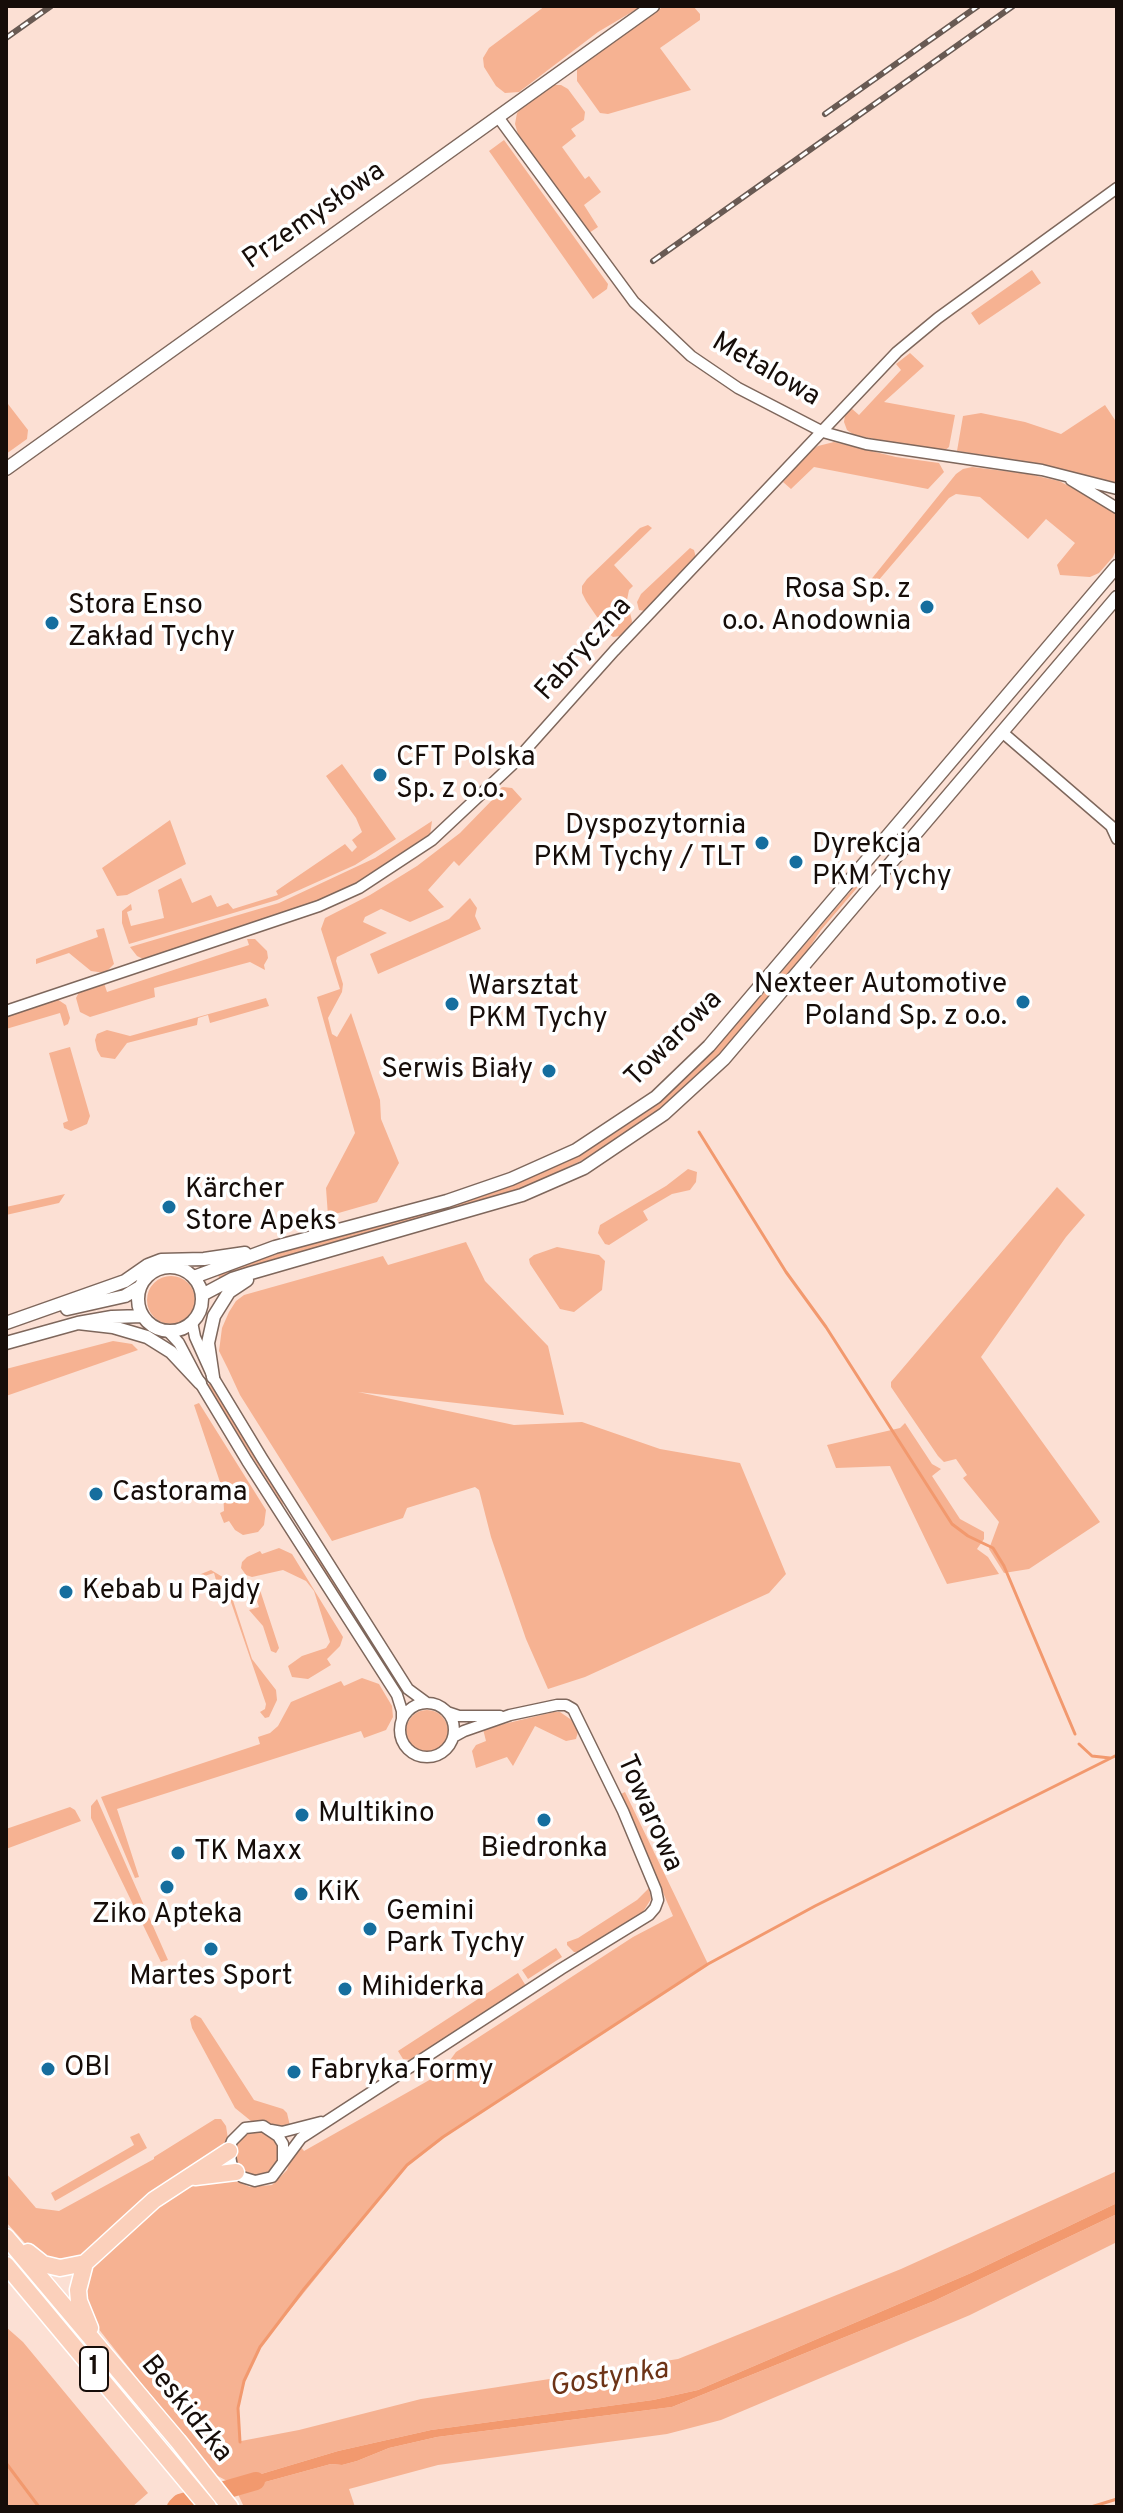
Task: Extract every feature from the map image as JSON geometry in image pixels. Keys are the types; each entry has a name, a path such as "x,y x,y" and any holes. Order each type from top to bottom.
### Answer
{"main road":[{"path":"100,2348 79,2301 78,2290 85,2263 144,2207 229,2151"},
{"path":"186,2179 236,2172"},
{"path":"6,2237 43,2264 60,2268 85,2263"},
{"name":"Beskidzka","path":"6,2237 230,2507"},
{"name":"Beskidzka","path":"6,2265 208,2507"}],"street":[{"name":"Przemysłowa","path":"6,469 653,6"},
{"name":"Metalowa","path":"498,117 634,302 668,337 715,374 823,432 866,444 1042,470 1117,489"},
{"name":"Fabryczna","path":"6,1011 319,906 359,888 432,840 513,764 614,651 915,336 1117,188"},
{"path":"1066,477 1117,508"},
{"name":"Towarowa","path":"194,1277 275,1247 447,1201 511,1179 565,1156 656,1097 696,1061 872,858 1117,566"},
{"name":"Towarowa","path":"202,1295 232,1279 512,1199 563,1178 608,1154 664,1114 703,1080 1117,597"},
{"path":"1002,732 1111,826 1117,839"},
{"path":"872,858 885,869"},
{"path":"6,1323 125,1281 161,1260 204,1259 275,1247"},
{"path":"26,1317 125,1296 160,1269 178,1268 194,1277 202,1295 200,1310 185,1327 168,1331 158,1328 143,1316 139,1307 140,1287"},
{"path":"213,1377 208,1343 214,1316 229,1292 268,1269"},
{"path":"6,1343 78,1323 143,1316"},
{"path":"168,1331 179,1343 200,1383 397,1695 402,1720 400,1733 404,1744 420,1756 429,1757 442,1752 453,1737 453,1725 447,1712 413,1695 392,1666 213,1377 195,1337 192,1322"},
{"path":"78,1323 113,1327 147,1337 171,1352 200,1383"},
{"path":"402,1720 414,1706 427,1703"},
{"name":"Towarowa","path":"283,2162 298,2140 649,1915 655,1908 658,1900 656,1890 577,1714 566,1705 557,1705 510,1715 453,1737"},
{"name":"Towarowa","path":"447,1712 459,1716 510,1715"},
{"name":"Towarowa","path":"271,2130 282,2132 330,2119"},
{"path":"254,2126 271,2130 283,2144 283,2162 272,2177 247,2180 236,2172 229,2159 232,2141 245,2128 254,2126"}],"shaded area":[{"path":"545,6 642,6 598,32 519,92 505,93 496,86 484,67 483,58 489,48"},
{"path":"664,6 693,6 700,14 700,20 660,48 691,90 608,114 600,113 577,81 577,68"},
{"path":"553,85 568,89 585,112 584,120 571,129 576,136 562,147 585,179 589,176 601,192 584,205 598,227 589,233 518,134 515,124 517,113 525,104"},
{"path":"504,140 608,284 607,289 593,299 489,151"},
{"path":"1032,270 1041,283 979,325 971,313"},
{"path":"910,353 924,366 884,402 955,415 949,447 943,452 854,435 847,430 844,422 851,408 859,415 901,370 896,364"},
{"path":"8,404 28,430 27,439 6,454"},
{"path":"1105,405 1117,423 1117,484 1036,463 957,451 963,416 981,413 1025,422 1061,434"},
{"path":"834,442 896,457 939,463 944,472 928,489 814,467 791,489 783,482 810,451"},
{"path":"972,467 1059,481 1104,504 1117,516 1117,548 1113,557 1099,573 1090,577 1060,575 1057,565 1075,543 1046,519 1028,539 980,497 956,494 949,498 866,595 861,592 956,474"},
{"path":"648,525 652,528 614,565 633,586 627,600 631,627 620,636 613,637 586,601 582,586 640,528"},
{"path":"690,548 694,550 696,558 645,611 639,610 637,602 641,594"},
{"path":"342,764 396,839 355,865 277,900 129,944 122,923 122,911 131,904 132,910 127,912 131,926 164,918 158,890 181,878 192,903 211,895 217,907 228,903 233,909 278,895 276,891 345,844 352,852 357,847 352,840 362,832 356,818 326,776"},
{"path":"512,788 522,799 459,866 454,861 428,890 444,907 410,922 381,909 365,917 363,922 387,933 337,957 343,984 328,1018 332,1034 337,1037 351,1013 380,1100 381,1119 399,1163 377,1202 328,1216 326,1188 355,1133 317,997 340,989 321,929 325,918 417,866 460,833 497,795 492,791"},
{"path":"170,820 186,864 127,895 117,896 102,868"},
{"path":"432,821 430,835 411,848 358,882 308,905 145,960 130,947 279,903 375,858"},
{"path":"862,878 802,959 715,1060 684,1090 637,1127 587,1158 508,1195 219,1280 218,1271 505,1188 584,1152 633,1121 680,1084 712,1053"},
{"path":"470,898 477,908 475,916 481,929 378,974 370,954 449,919"},
{"path":"104,928 114,964 105,973 91,971 69,953 36,964 36,959 98,937 96,930"},
{"path":"247,939 255,939 267,951 265,970 250,962 154,988 155,997 90,1017 80,1012 76,998 79,992 104,983 107,992 249,945"},
{"path":"266,998 269,1006 210,1023 208,1015 198,1018 197,1025 127,1043 115,1059 101,1057 97,1050 97,1034 107,1030 130,1036"},
{"path":"57,999 66,1005 70,1018 68,1024 64,1026 60,1013 6,1029 6,1016"},
{"path":"70,1047 90,1116 87,1124 71,1131 64,1128 63,1123 68,1121 49,1053"},
{"path":"688,1169 697,1172 696,1182 690,1190 672,1194 643,1211 648,1220 609,1245 605,1244 598,1233 600,1225 666,1186"},
{"path":"1057,1187 1085,1215 981,1357 1100,1522 1029,1569 1004,1573 989,1549 999,1522 963,1478 967,1475 956,1459 944,1462 938,1456 891,1387 891,1382"},
{"path":"65,1194 59,1203 6,1215 6,1207"},
{"path":"466,1242 485,1281 548,1346 564,1415 358,1392 514,1425 582,1422 660,1449 740,1463 786,1574 769,1593 585,1677 548,1689 526,1639 491,1537 479,1490 475,1487 407,1508 403,1518 332,1541 240,1395 219,1351 222,1328 229,1312 244,1295 383,1256 388,1265"},
{"path":"557,1247 599,1255 605,1261 602,1290 574,1312 560,1309 530,1264 529,1259 534,1255"},
{"path":"171,1276 188,1283 195,1300 188,1317 171,1324 154,1317 147,1300 154,1283"},
{"path":"113,1341 132,1344 138,1350 6,1396 6,1369"},
{"path":"211,1383 280,1495 284,1507 207,1385"},
{"path":"199,1403 266,1510 264,1525 258,1532 243,1535 229,1521 224,1523 220,1513 224,1511 223,1491 194,1405"},
{"path":"905,1423 932,1464 941,1469 932,1476 960,1519 984,1532 984,1539 977,1549 988,1557 999,1574 947,1584 890,1466 836,1468 827,1445 900,1428"},
{"path":"302,1539 312,1546 402,1686 397,1689"},
{"path":"279,1548 292,1554 343,1637 340,1646 327,1659 331,1665 308,1679 292,1677 288,1666 302,1656 326,1648 330,1642 314,1591 306,1581 283,1570 252,1577 241,1568 247,1557"},
{"path":"211,1570 226,1579 252,1659 276,1690 277,1700 269,1717 265,1718 260,1712 266,1704 223,1579 216,1580 214,1573 195,1579 197,1587 192,1587 191,1578"},
{"path":"259,1587 279,1648 276,1653 271,1651 263,1626 249,1610 259,1607 254,1592 243,1595"},
{"path":"362,1678 379,1684 392,1706 393,1717 386,1730 364,1738 361,1731 117,1809 139,1877 135,1878 101,1797 260,1744 258,1737 278,1726 291,1702 341,1681 344,1686"},
{"path":"427,1710 442,1716 448,1731 442,1746 427,1752 412,1746 406,1731 412,1716"},
{"path":"560,1712 573,1721 578,1732 576,1739 566,1741 535,1726 513,1766 507,1757 476,1768 472,1751 476,1745 486,1741 483,1729"},
{"path":"625,1792 708,1964 443,2137 407,2165 260,2347 244,2381 238,2408 241,2441 299,2430 421,2399 678,2359 901,2269 1117,2171 1117,2203 971,2273 698,2390 653,2400 431,2430 338,2451 231,2483 212,2473 90,2318 83,2286 89,2269 148,2211 186,2189 206,2181 229,2178 250,2187 272,2185 287,2170 292,2155 300,2146 304,2151 440,2074 456,2052 633,1937 673,1916 621,1794"},
{"path":"97,1799 168,1960 161,1962 91,1818 91,1806"},
{"path":"70,1807 81,1821 6,1849 6,1829"},
{"path":"649,1888 651,1899 643,1912 579,1952 574,1952 567,1945 567,1942 637,1900"},
{"path":"556,1948 562,1957 528,1979 522,1970"},
{"path":"518,1973 526,1986 412,2060 403,2059 398,2051"},
{"path":"195,2015 201,2018 254,2100 283,2109 290,2126 278,2127 251,2121 235,2108 192,2028 190,2019"},
{"path":"215,2119 221,2119 226,2126 228,2139 225,2147 81,2259 63,2264 33,2252 6,2222 6,2173 36,2208 59,2211 154,2159"},
{"path":"257,2131 273,2138 280,2154 273,2170 257,2177 241,2170 234,2154 241,2138"},
{"path":"139,2133 147,2148 55,2201 51,2193 134,2145 130,2137"},
{"path":"1117,2203 1117,2214 934,2301 672,2407 437,2437 389,2448 342,2465 331,2464 236,2490 231,2483 338,2451 431,2430 653,2400 698,2390 971,2273"},
{"path":"1117,2214 1117,2242 970,2315 721,2420 667,2434 438,2465 349,2489 355,2507 244,2507 236,2490 331,2464 342,2465 389,2448 437,2437 672,2407 934,2301"},
{"path":"6,2327 23,2342 148,2493 132,2507 6,2507"}],"waterway":[{"path":"699,1132 786,1272 826,1327 952,1524 993,1548 1004,1566 1075,1734"},
{"path":"1079,1744 1092,1756 1110,1758"},
{"path":"240,2442 238,2408 244,2381 260,2347 407,2165 443,2137 708,1964 815,1906 1117,1755"},
{"path":"6,2463 39,2507"},
{"name":"Gostynka","path":"176,2507 180,2503 256,2481"},
{"path":"1091,2507 1117,2499"}],"railway":[{"path":"6,38 51,6"},
{"path":"825,114 978,6"},
{"path":"653,261 1013,6"}],"place":[{"name":"Rosa Sp. z o.o. Anodownia","path":"927,607"},
{"name":"Stora Enso Zakład Tychy","path":"52,623"},
{"name":"CFT Polska Sp. z o.o.","path":"380,775"},
{"name":"Dyspozytornia PKM Tychy / TLT","path":"762,843"},
{"name":"Dyrekcja PKM Tychy","path":"796,862"},
{"name":"Nexteer Automotive Poland Sp. z o.o.","path":"1023,1002"},
{"name":"Warsztat PKM Tychy","path":"452,1004"},
{"name":"Serwis Biały","path":"549,1071"},
{"name":"Kärcher Store Apeks","path":"169,1207"},
{"name":"Castorama","path":"96,1494"},
{"name":"Kebab u Pajdy","path":"66,1592"},
{"name":"Multikino","path":"302,1815"},
{"name":"Biedronka","path":"544,1820"},
{"name":"TK Maxx","path":"178,1853"},
{"name":"Ziko Apteka","path":"167,1887"},
{"name":"KiK","path":"301,1894"},
{"name":"Gemini Park Tychy","path":"370,1929"},
{"name":"Martes Sport","path":"211,1949"},
{"name":"Mihiderka","path":"345,1989"},
{"name":"OBI","path":"48,2069"},
{"name":"Fabryka Formy","path":"294,2072"}]}
